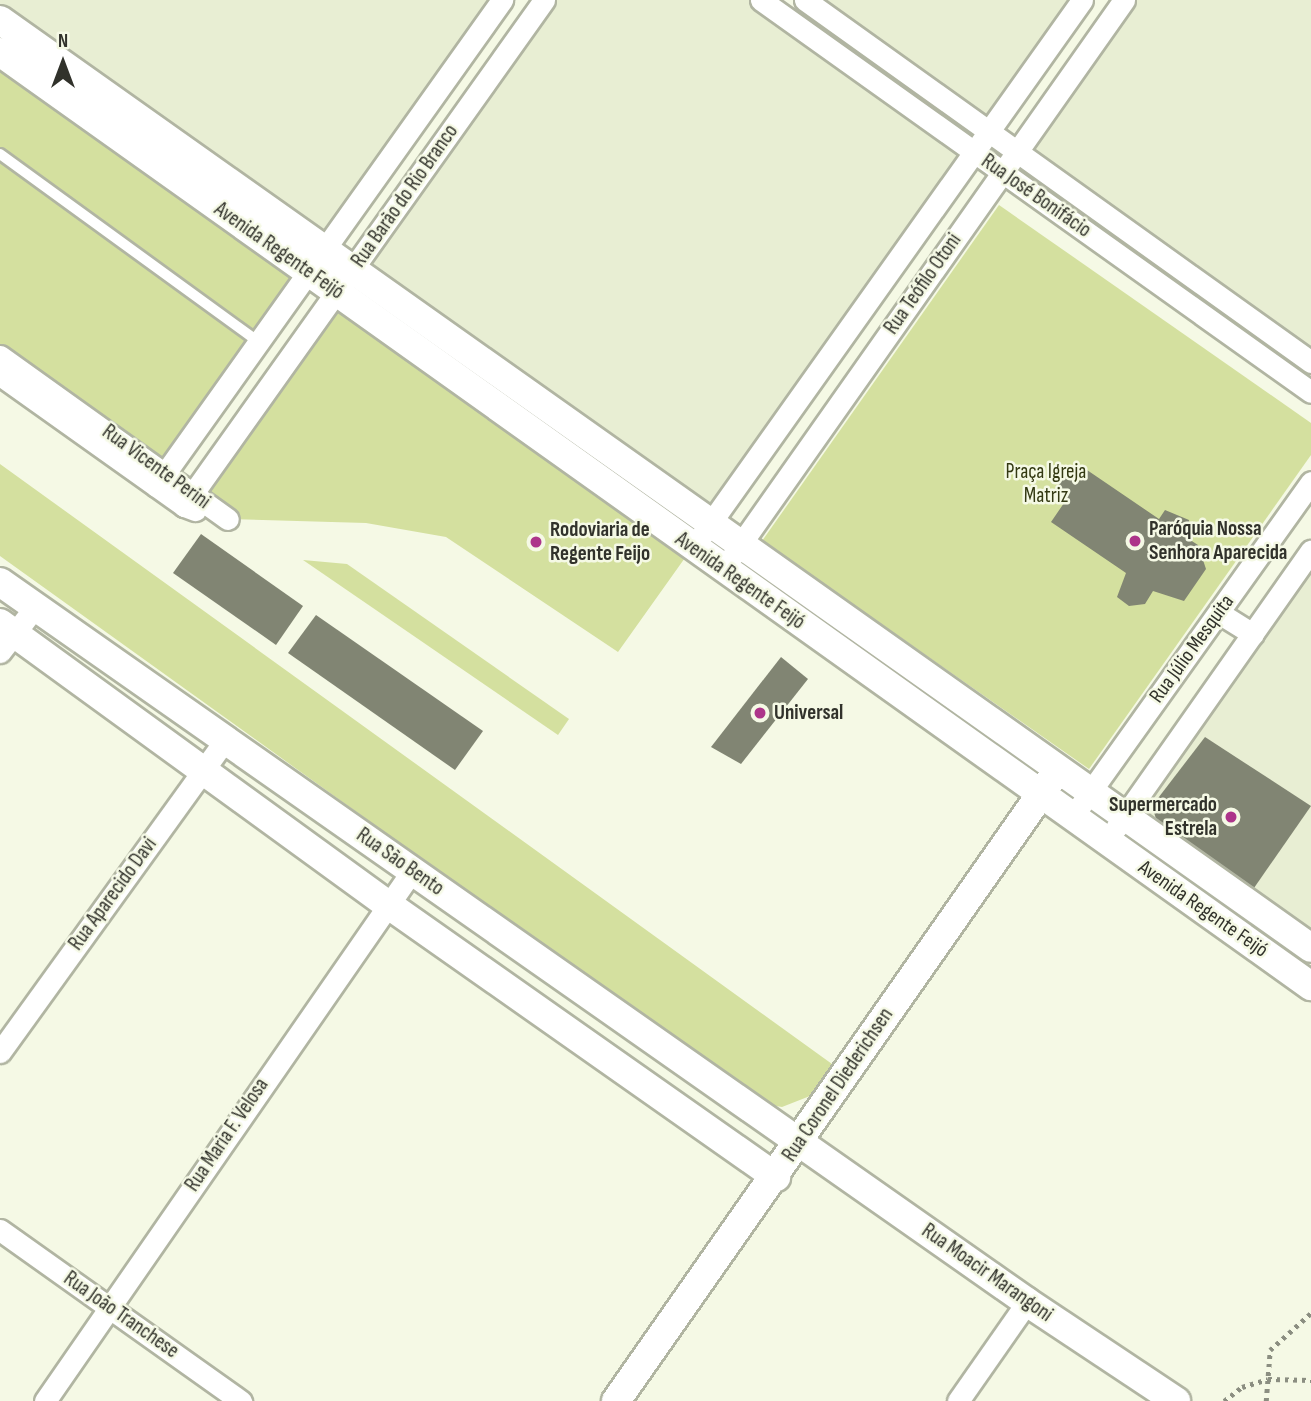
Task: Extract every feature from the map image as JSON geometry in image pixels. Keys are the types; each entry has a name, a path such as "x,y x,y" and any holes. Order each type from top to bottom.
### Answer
{"street":[{"name":"Rua Barão do Rio Branco","path":"160,480 502,0"},
{"name":"Rua Barão do Rio Branco","path":"188,500 544,0"},
{"name":"Rua José Bonifácio","path":"761,0 1311,392"},
{"name":"Rua José Bonifácio","path":"805,0 1311,362"},
{"name":"Rua Teófilo Otoni","path":"693,550 710,522 1082,0"},
{"name":"Rua Teófilo Otoni","path":"724,568 1124,0"},
{"name":"Avenida Regente Feijó","path":"0,20 693,550 724,568 1311,986"},
{"name":"Avenida Regente Feijó","path":"0,52 317,261"},
{"name":"Avenida Regente Feijó","path":"344,281 586,435 1311,948"},
{"name":"Rua Vicente Perini","path":"0,356 188,500"},
{"name":"Rua Vicente Perini","path":"0,375 160,480"},
{"path":"568,457 586,435"},
{"name":"Rua Júlio Mesquita","path":"1073,816 1311,482"},
{"name":"Rua Júlio Mesquita","path":"1107,841 1311,551"},
{"name":"Rua São Bento","path":"0,582 227,737 412,871 800,1142"},
{"path":"4,636 35,607"},
{"path":"1219,613 1253,634"},
{"path":"837,649 855,625"},
{"name":"Rua São Bento","path":"4,636 204,767 386,903 776,1177"},
{"path":"919,707 935,682"},
{"name":"Rua Aparecido Davi","path":"0,1052 227,737"},
{"name":"Rua Coronel Diederichsen","path":"616,1401 776,1177 902,989 1058,769"},
{"name":"Rua Maria F. Velosa","path":"45,1401 386,903 412,871"},
{"path":"508,989 533,955"},
{"name":"Rua Moacir Marangoni","path":"800,1142 1027,1302 1176,1401"},
{"name":"Rua João Tranchese","path":"0,1230 241,1401"},
{"path":"958,1401 1027,1302"}],"lane":[{"path":"0,154 259,342"}],"path":[{"path":"1266,1401 1270,1350 1311,1313"},
{"path":"1224,1401 1242,1387 1268,1379 1311,1380"}],"shaded area":[{"path":"0,0 502,0 324,250 0,20"},
{"path":"544,0 761,0 973,151 710,522 352,270"},
{"path":"805,0 1082,0 988,131"},
{"path":"1124,0 1311,0 1311,362 1017,151"},
{"path":"1311,551 1311,948 1124,816"}],"green space":[{"path":"0,52 309,272 165,474 0,356"},
{"name":"Praça Igreja Matriz","path":"999,205 1311,423 1311,455 1089,769 762,541"},
{"path":"337,292 687,555 618,652 446,537 366,523 228,519 193,494"},
{"path":"0,464 832,1064 810,1096 782,1107 745,1101 461,887 0,556"},
{"path":"303,560 347,564 569,719 558,735"}],"building":[{"name":"Paróquia Nossa Senhora Aparecida","path":"1087,470 1159,519 1165,510 1189,520 1190,528 1184,536 1198,545 1206,569 1184,601 1153,591 1145,604 1129,606 1117,597 1126,573 1051,522 1064,503 1052,495 1065,475 1077,484"},
{"path":"201,534 303,606 276,645 173,573"},
{"path":"316,615 483,731 455,770 288,653"},
{"name":"Universal","path":"781,657 808,679 741,764 711,747"},
{"name":"Supermercado Estrela","path":"1205,737 1311,806 1254,888 1157,822 1152,806"}],"place":[{"name":"Paróquia Nossa Senhora Aparecida","path":"1135,541"},
{"name":"Rodoviaria de Regente Feijo","path":"536,542"},
{"name":"Universal","path":"760,713"},
{"name":"Supermercado Estrela","path":"1231,817"}]}
